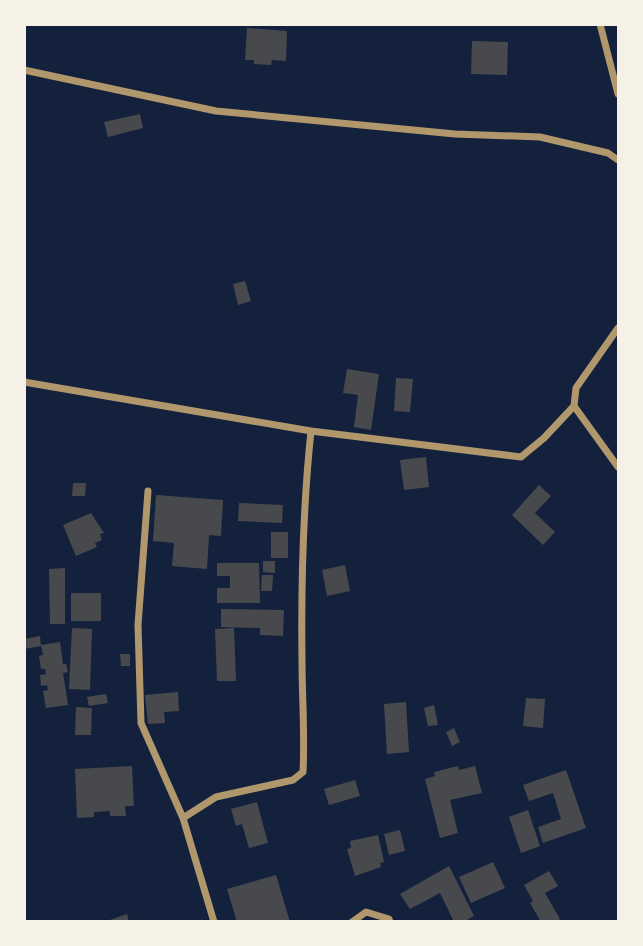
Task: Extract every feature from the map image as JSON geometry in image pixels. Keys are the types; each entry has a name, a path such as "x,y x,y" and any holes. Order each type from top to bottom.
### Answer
{"street":[{"path":"600,24 618,94"},
{"path":"24,70 216,111 455,134 540,137 608,153 618,160"},
{"path":"24,382 311,431 521,457 544,438 574,406 576,388 618,328"},
{"path":"574,406 618,467"},
{"path":"183,818 216,797 293,780 303,772 304,502 311,431"},
{"path":"148,491 138,625 141,723 183,818 215,922"},
{"path":"352,922 366,912 389,919 390,922"}],"building":[{"path":"247,28 287,31 286,61 272,60 271,65 254,64 254,60 245,60"},
{"path":"472,41 508,42 507,75 471,74"},
{"path":"140,114 143,128 108,137 104,122"},
{"path":"245,281 251,301 238,305 233,284"},
{"path":"347,369 379,374 371,430 354,427 358,395 343,393"},
{"path":"396,378 413,379 410,412 394,411"},
{"path":"426,457 429,487 404,490 400,460"},
{"path":"73,483 86,483 85,496 72,496"},
{"path":"539,485 551,496 535,513 555,532 543,545 512,515"},
{"path":"156,495 223,500 221,536 209,535 207,569 172,566 174,543 153,541"},
{"path":"239,503 283,505 282,523 238,521"},
{"path":"91,513 104,533 100,534 102,540 95,543 97,547 76,556 63,525"},
{"path":"271,532 288,532 288,558 271,558"},
{"path":"263,561 275,561 275,573 263,572"},
{"path":"217,563 259,563 260,603 217,603 217,588 230,588 230,576 217,576"},
{"path":"345,565 350,591 327,596 322,570"},
{"path":"65,568 65,624 50,624 49,569"},
{"path":"262,575 273,575 272,591 261,591"},
{"path":"71,593 101,593 101,621 71,621"},
{"path":"221,609 284,610 283,636 260,635 260,628 221,627"},
{"path":"72,628 92,629 90,690 69,689"},
{"path":"234,628 236,681 217,681 215,629"},
{"path":"40,636 41,646 24,649 24,639"},
{"path":"60,642 63,664 66,664 68,672 63,673 68,705 46,708 43,691 48,690 47,685 41,686 40,675 46,674 45,669 41,669 41,645"},
{"path":"120,654 130,654 130,666 121,666"},
{"path":"178,692 179,711 164,712 165,723 148,724 145,695"},
{"path":"106,694 108,703 89,706 87,697"},
{"path":"526,698 545,699 543,728 523,726"},
{"path":"406,702 409,752 387,754 384,704"},
{"path":"434,705 438,725 428,726 424,708"},
{"path":"76,707 92,708 91,735 75,735"},
{"path":"454,728 460,742 452,746 446,732"},
{"path":"132,766 134,806 125,806 126,816 110,816 110,811 94,812 94,817 77,818 75,769"},
{"path":"458,766 459,770 475,766 482,793 450,800 458,833 440,838 425,779 435,776 434,772"},
{"path":"566,770 586,828 543,843 538,827 561,819 553,793 529,801 523,785"},
{"path":"355,780 360,796 329,805 324,789"},
{"path":"257,802 268,843 249,848 242,824 236,826 231,809"},
{"path":"528,810 540,846 521,853 509,817"},
{"path":"400,830 405,851 389,855 384,834"},
{"path":"378,835 384,862 380,863 381,867 355,876 347,849 351,848 350,841"},
{"path":"493,862 505,888 471,903 459,877"},
{"path":"449,866 474,916 463,922 454,922 440,893 410,909 400,894"},
{"path":"549,871 558,886 545,893 560,919 555,922 541,922 524,885"},
{"path":"276,875 290,922 237,922 227,889"},
{"path":"127,914 129,922 107,922 107,921"}]}
